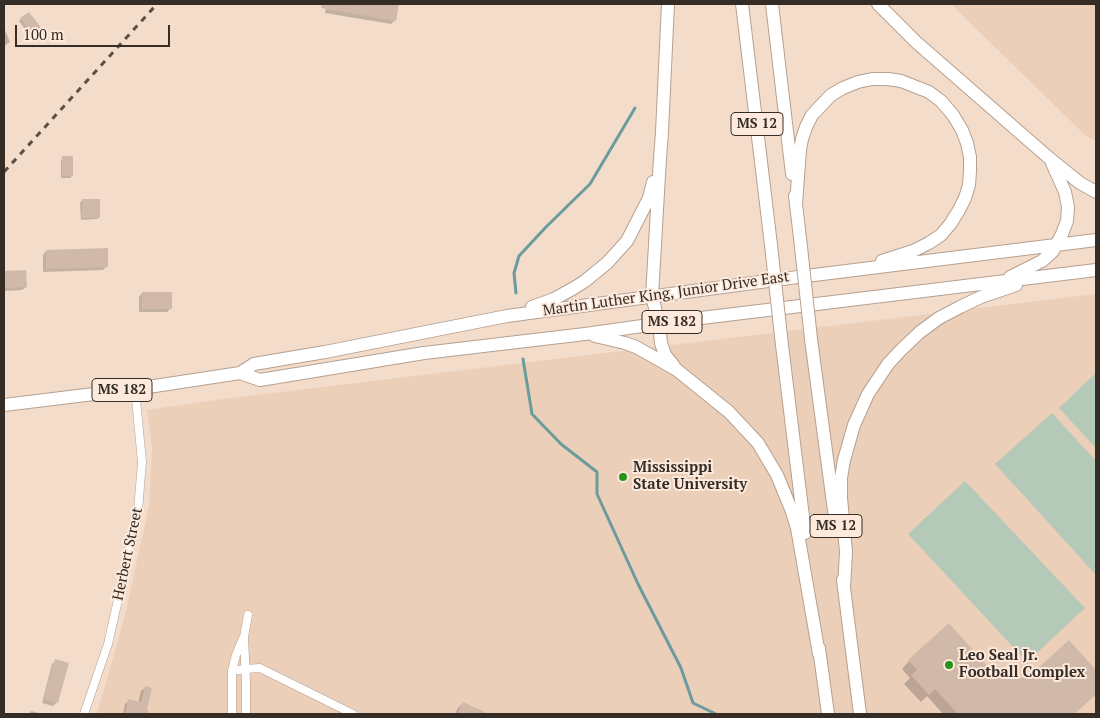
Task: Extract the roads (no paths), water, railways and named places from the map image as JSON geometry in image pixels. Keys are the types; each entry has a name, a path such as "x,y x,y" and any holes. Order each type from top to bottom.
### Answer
{"main road":[{"path":"668,4 652,296 659,324 661,343 666,355 677,370"},
{"name":"MS 12","path":"742,4 819,654 828,714"},
{"name":"MS 12","path":"772,4 811,339 860,714"},
{"path":"878,4 916,42 1049,158 1080,184 1096,192"},
{"path":"796,204 802,139 812,115 831,95 858,82 872,79 888,79 916,86 929,92 941,101 953,115 967,143 970,171 969,185 965,198 952,223 941,235 913,251 860,269"},
{"path":"507,316 554,299 585,281 607,263 627,241 638,221 649,198 660,158"},
{"path":"1000,282 1042,261 1053,251 1062,234 1067,221 1068,207 1065,192 1049,158"},
{"name":"Martin Luther King, Junior Drive East","path":"4,405 240,373 254,364 507,316 1096,240"},
{"name":"Martin Luther King, Junior Drive East","path":"240,373 260,380 424,353 1096,270"},
{"path":"844,588 846,552 841,478 854,425 868,394 900,350 939,318 981,297 1037,278"},
{"path":"585,334 631,345 677,370 718,402 744,426 758,444 778,475 797,528 819,654"}],"street":[{"name":"Herbert Street","path":"84,714 108,644 138,511 142,462 135,388"},
{"path":"246,714 244,638 248,615"},
{"path":"232,714 232,671 236,655 244,638"},
{"path":"232,671 260,668 353,714"}],"waterway":[{"path":"516,293 514,273 519,256 590,184 635,108"},
{"path":"523,359 532,414 561,444 597,472 597,494 638,584 681,668 693,703 716,714"}],"railway":[{"path":"4,172 157,4"}],"place":[{"name":"Mississippi State University","path":"623,477"},
{"name":"Leo Seal Jr. Football Complex","path":"949,665"}]}
